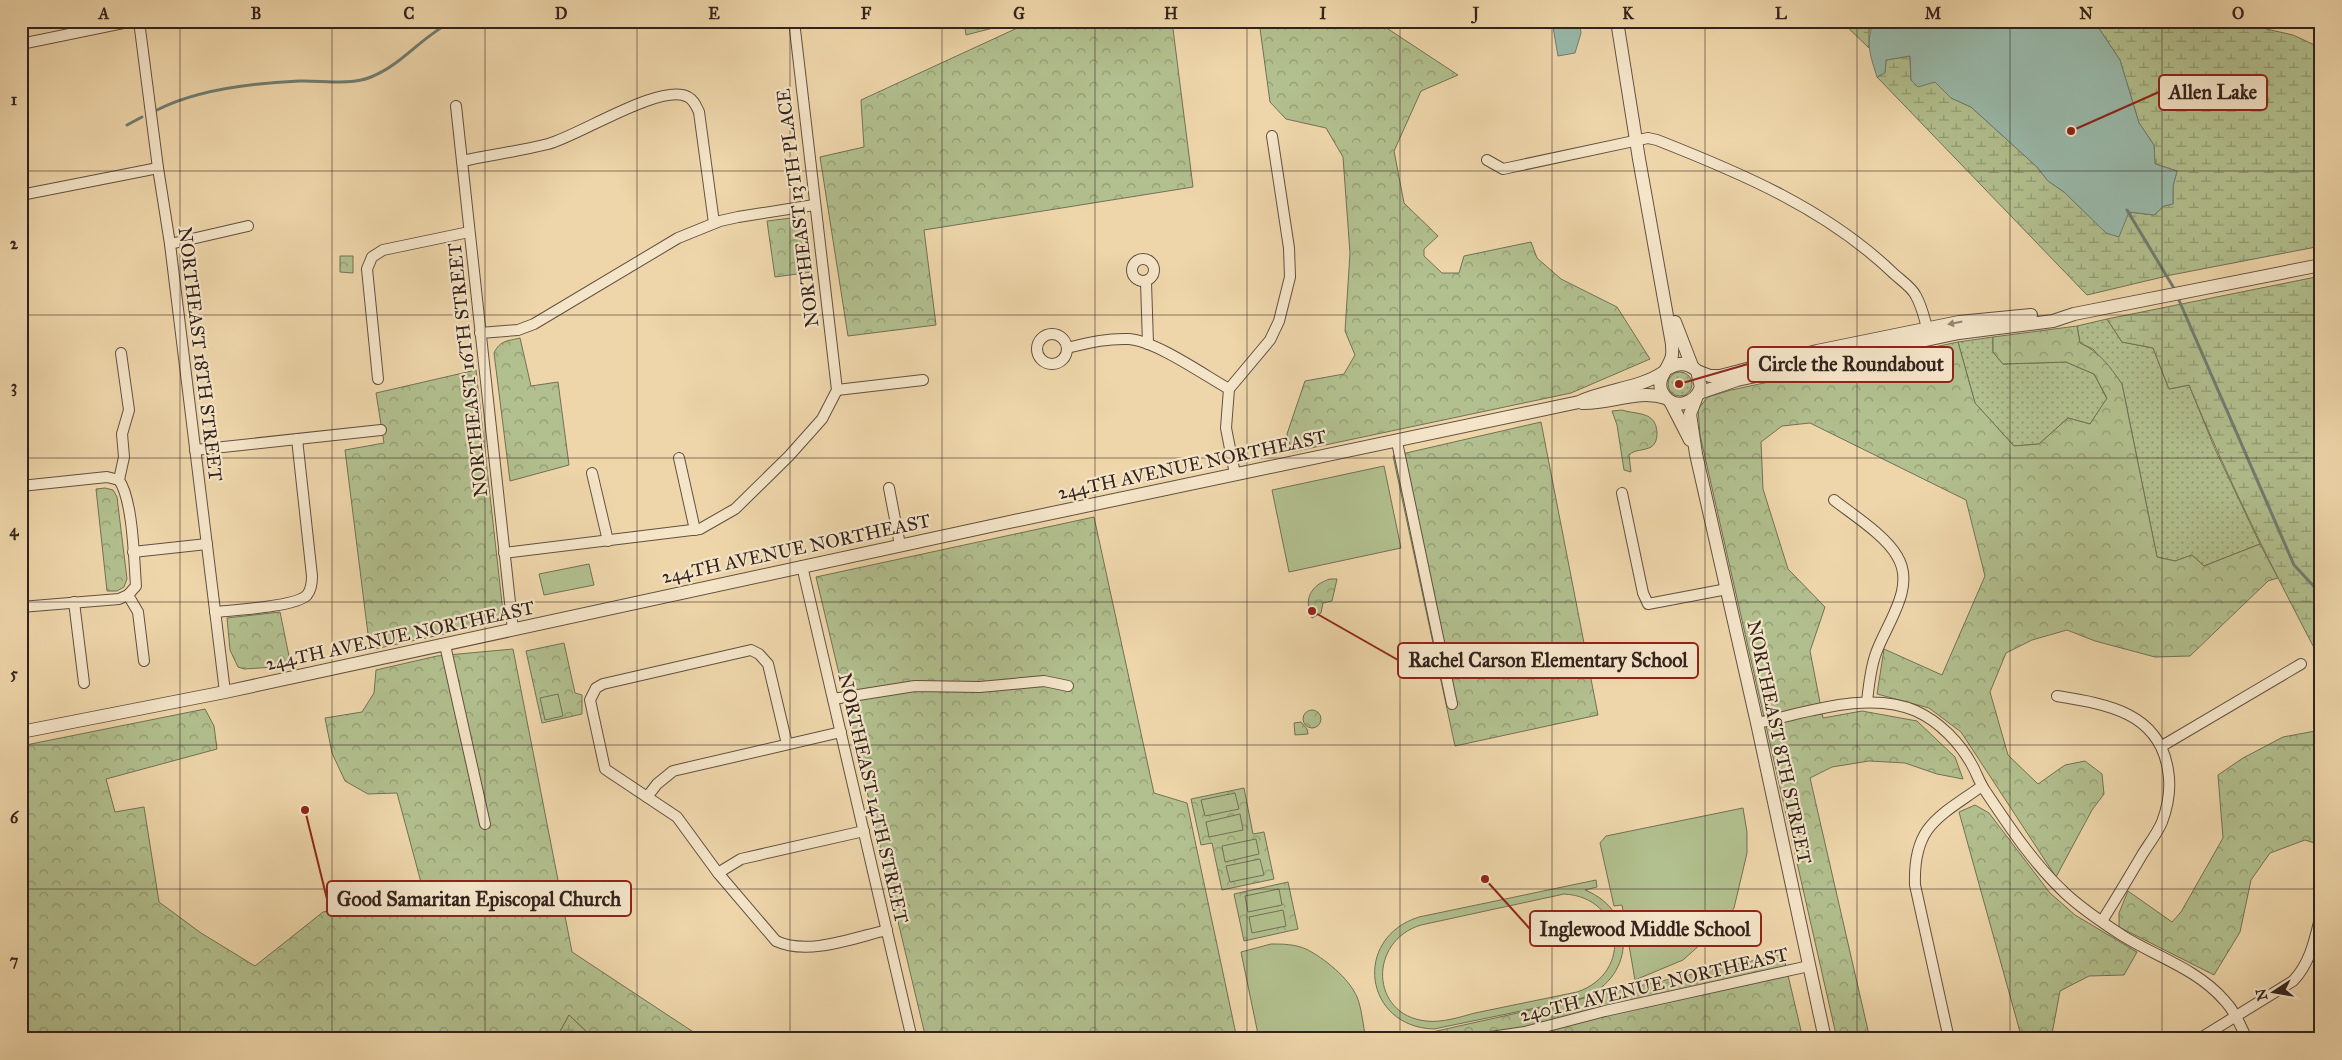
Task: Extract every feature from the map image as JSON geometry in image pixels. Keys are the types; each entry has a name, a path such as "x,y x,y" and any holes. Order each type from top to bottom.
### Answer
{"street":[{"path":"21,44 133,21"},
{"name":"NORTHEAST 18TH STREET","path":"140,21 158,168 170,244 225,692"},
{"name":"NORTHEAST 13TH PLACE","path":"794,21 837,390"},
{"path":"1617,21 1672,344 1672,357 1661,388 1668,399 1681,404 1687,403 1698,394 1737,380 1928,334"},
{"path":"462,161 549,144 571,136 647,100 670,95 687,96 694,102 699,112 714,223"},
{"name":"NORTHEAST 16TH STREET","path":"456,106 513,630"},
{"path":"1235,474 1226,428 1230,390 1270,340 1279,321 1290,278 1289,248 1272,136"},
{"path":"1487,160 1503,169 1648,138 1717,163 1804,205 1842,230 1880,260 1916,294 1928,334"},
{"path":"21,195 158,168"},
{"path":"480,333 518,330 534,324 678,238 714,223 738,217 814,205"},
{"path":"170,244 248,226"},
{"path":"378,379 367,269 372,257 383,250 469,232"},
{"path":"1666,370 1679,363 1710,376 1720,376 1817,352 1986,324 2074,314 2321,265"},
{"path":"1146,282 1148,344"},
{"path":"1663,292 1669,302 1681,340 1701,382 1698,394"},
{"path":"1067,348 1105,339 1130,340 1148,344 1230,390"},
{"path":"119,480 124,457 122,434 129,410 121,353"},
{"name":"244TH AVENUE NORTHEAST","path":"21,732 225,692 900,545 1235,474 1397,442 1579,402 1596,394 1636,385 1666,370"},
{"path":"837,390 923,380"},
{"name":"244TH AVENUE NORTHEAST","path":"504,553 608,542 695,530 734,508 789,456 822,419 837,390"},
{"name":"244TH AVENUE NORTHEAST","path":"1579,402 1597,403 1655,394 1668,399"},
{"name":"NORTHEAST 8TH STREET","path":"1698,394 1690,414 1696,454 1757,723 1825,1039"},
{"name":"NORTHEAST 8TH STREET","path":"1668,399 1696,454"},
{"path":"195,450 381,430"},
{"path":"215,612 293,603 306,595 312,576 296,439"},
{"path":"1397,442 1452,704"},
{"path":"679,458 695,530"},
{"path":"592,473 608,542"},
{"path":"21,486 108,477 119,480 125,489 136,586 128,595 119,599 21,607"},
{"path":"889,488 900,545"},
{"path":"1622,493 1648,604 1726,589"},
{"path":"1834,500 1890,547 1902,566 1904,576 1898,602 1875,655 1867,701"},
{"path":"133,552 207,544"},
{"name":"NORTHEAST 14TH STREET","path":"802,566 912,1039"},
{"path":"128,595 138,612 144,660"},
{"path":"74,602 84,683"},
{"path":"445,645 485,824"},
{"path":"787,744 768,664 760,654 750,650 602,684 592,694 591,708 606,769 677,817 718,873 776,942 788,947 808,948 887,930"},
{"path":"2162,746 2301,664"},
{"path":"833,699 915,686 980,687 1044,681 1068,686"},
{"path":"2057,696 2122,711 2138,720 2152,731 2162,746 2169,777 2168,800 2161,824 2102,921"},
{"path":"1757,723 1867,701 1898,705 1917,711 1938,724 1961,747 1982,786 2010,829 2042,869 2065,892 2123,936 2199,978 2225,1000 2236,1016 2247,1039"},
{"path":"648,797 657,784 673,771 841,732"},
{"path":"1949,1039 1915,885 1914,871 1919,845 1927,828 1935,820 1982,786"},
{"path":"718,873 741,859 864,831"},
{"path":"2199,1039 2289,984 2302,971 2314,941 2321,914"},
{"name":"240TH AVENUE NORTHEAST","path":"1476,1039 1526,1032 1605,1011 1809,966"}],"green space":[{"path":"964,21 1020,21 966,35"},
{"path":"1026,21 1172,21 1193,187 924,230 936,325 848,336 820,157 864,147 861,100 1026,24"},
{"path":"1259,21 1376,21 1458,75 1421,91 1394,151 1404,203 1438,236 1424,249 1424,256 1442,273 1459,273 1464,256 1531,242 1537,258 1561,279 1617,307 1650,359 1571,393 1292,452 1287,434 1305,381 1344,374 1355,355 1345,331 1350,253 1343,157 1326,128 1286,119 1270,102"},
{"path":"1841,21 1875,21 1869,31 1869,48"},
{"path":"2094,21 2231,21 2293,35 2321,48 2321,246 2171,275 2087,295 1877,77 1885,72 1886,60 1910,56 1911,80 1935,82 1951,98 1971,107 2037,167 2048,181 2064,192 2091,218 2129,212 2154,215 2164,206 2173,204 2173,186 2177,171 2155,164 2154,145 2139,123 2120,60"},
{"path":"799,217 807,222 812,272 775,277 767,221"},
{"path":"340,256 353,256 353,273 340,272"},
{"path":"2321,276 2321,661 2219,455 2189,385 2169,389 2153,348 2122,342 2107,319"},
{"path":"2107,319 2122,342 2153,348 2169,389 2189,385 2215,449 2260,544 2204,566 2192,555 2175,561 2157,557 2122,384 2093,349 2080,343 2077,326"},
{"path":"2077,326 2080,343 2099,355 2122,384 2157,557 2175,561 2192,555 2204,566 2260,544 2278,578 2268,581 2190,656 2155,657 2095,641 2067,630 2032,640 2006,653 1990,692 2008,755 2038,784 2065,765 2085,761 2102,774 2104,794 2092,810 2056,877 1961,732 1929,708 1877,694 1884,649 1942,675 1985,576 1966,500 1810,423 1782,426 1761,442 1763,489 1788,569 1825,607 1810,651 1823,718 1862,711 1917,721 1955,757 1963,779 1937,774 1905,763 1869,761 1832,767 1810,778 1870,1039 1837,1039 1700,435 1698,409 1708,397 1731,390 1958,342 1975,403 2014,446 2039,444 2068,418 2090,424 2107,398 2094,374 2066,362 2003,364 1993,352 1993,337"},
{"path":"1993,337 1993,352 2003,364 2066,362 2094,374 2107,399 2090,424 2068,418 2039,444 2014,446 1975,403 1958,342"},
{"path":"520,338 531,386 558,382 569,465 510,481 494,353 502,343"},
{"path":"476,370 504,621 370,650 345,450 384,443 376,393"},
{"path":"1680,372 1688,376 1692,384 1688,392 1680,396 1672,392 1668,384 1672,376"},
{"path":"1622,410 1650,417 1656,426 1656,441 1653,446 1629,455 1631,472 1624,470 1617,425 1612,411"},
{"path":"1541,422 1598,715 1455,746 1393,456"},
{"path":"1384,466 1401,548 1289,572 1272,490"},
{"path":"105,488 113,490 117,497 127,579 124,587 117,591 107,591 96,489"},
{"path":"1094,517 1154,793 1187,803 1237,1039 926,1039 816,577"},
{"path":"589,564 594,585 544,595 539,574"},
{"path":"1330,579 1337,579 1332,601 1323,603 1321,613 1312,618 1308,605 1310,594 1318,585"},
{"path":"280,612 291,666 244,669 238,667 230,650 227,618"},
{"path":"564,643 575,693 582,695 582,714 542,723 526,651"},
{"path":"513,649 572,952 704,1039 594,1039 569,1015 556,1039 21,1039 21,746 205,709 214,726 217,749 106,779 115,812 144,807 159,902 201,933 255,966 323,912 406,897 422,886 397,793 368,794 345,781 332,753 325,718 362,712 374,693 376,670 437,656"},
{"path":"558,694 563,716 545,720 540,698"},
{"path":"1312,710 1318,713 1321,719 1318,725 1312,728 1306,725 1303,719 1306,713"},
{"path":"1301,722 1307,729 1308,734 1295,735 1294,723"},
{"path":"2321,730 2321,845 2305,840 2270,853 2251,880 2240,932 2214,975 2119,927 2119,913 2128,891 2172,922 2181,912 2223,838 2218,775 2243,758 2283,737"},
{"path":"1244,788 1253,834 1264,832 1274,879 1222,890 1212,843 1201,845 1191,799"},
{"path":"1235,793 1239,809 1205,816 1201,800"},
{"path":"1975,805 1989,813 2050,893 2075,915 2137,952 2124,975 2089,976 2060,991 2051,1039 2022,1039 1959,812"},
{"path":"1743,808 1747,832 1747,853 1734,908 1720,927 1683,960 1635,980 1622,905 1614,906 1600,843 1606,836"},
{"path":"1240,814 1243,830 1209,837 1206,822"},
{"path":"1256,839 1259,854 1225,862 1222,846"},
{"path":"1260,859 1264,875 1230,882 1226,866"},
{"path":"1596,880 1597,887 1585,890 1603,900 1615,914 1622,930 1623,946 1620,963 1611,978 1597,990 1579,999 1434,1029 1411,1024 1393,1014 1381,998 1375,980 1376,961 1383,943 1398,928 1419,917","holes":["1564,894 1584,898 1599,908 1610,921 1614,937 1614,953 1607,969 1595,982 1577,992 1438,1021 1426,1021 1408,1016 1394,1006 1386,992 1383,977 1385,961 1392,946 1404,933 1421,925"]},
{"path":"1288,882 1298,929 1244,941 1234,894"},
{"path":"1279,889 1282,905 1248,912 1245,896"},
{"path":"1283,910 1286,926 1252,933 1249,917"},
{"path":"1271,944 1293,945 1306,949 1328,963 1342,976 1357,997 1366,1039 1259,1039 1241,952"},
{"path":"1783,954 1803,1039 1399,1039 1432,1032"},
{"path":"569,1015 594,1039 556,1039"}],"shaded area":[{"path":"1552,21 1579,21 1581,33 1575,53 1558,56"},
{"path":"1875,21 2094,21 2120,60 2139,123 2154,145 2155,164 2177,171 2173,186 2173,204 2164,206 2154,215 2129,212 2119,237 2106,233 2064,192 2048,181 2037,167 1971,107 1951,98 1935,82 1918,87 1911,80 1910,56 1886,60 1885,73 1877,77 1869,42"}],"waterway":[{"path":"157,110 190,97 227,88 264,83 363,80 393,65 432,34 453,21"},
{"path":"127,125 142,117"},
{"path":"2127,210 2175,290"},
{"path":"2178,298 2294,565 2321,594"}],"place":[{"name":"Allen Lake","path":"2071,131"},
{"name":"Circle the Roundabout","path":"1679,384"},
{"name":"Rachel Carson Elementary School","path":"1312,611"},
{"name":"Good Samaritan Episcopal Church","path":"305,810"},
{"name":"Inglewood Middle School","path":"1485,879"}]}
